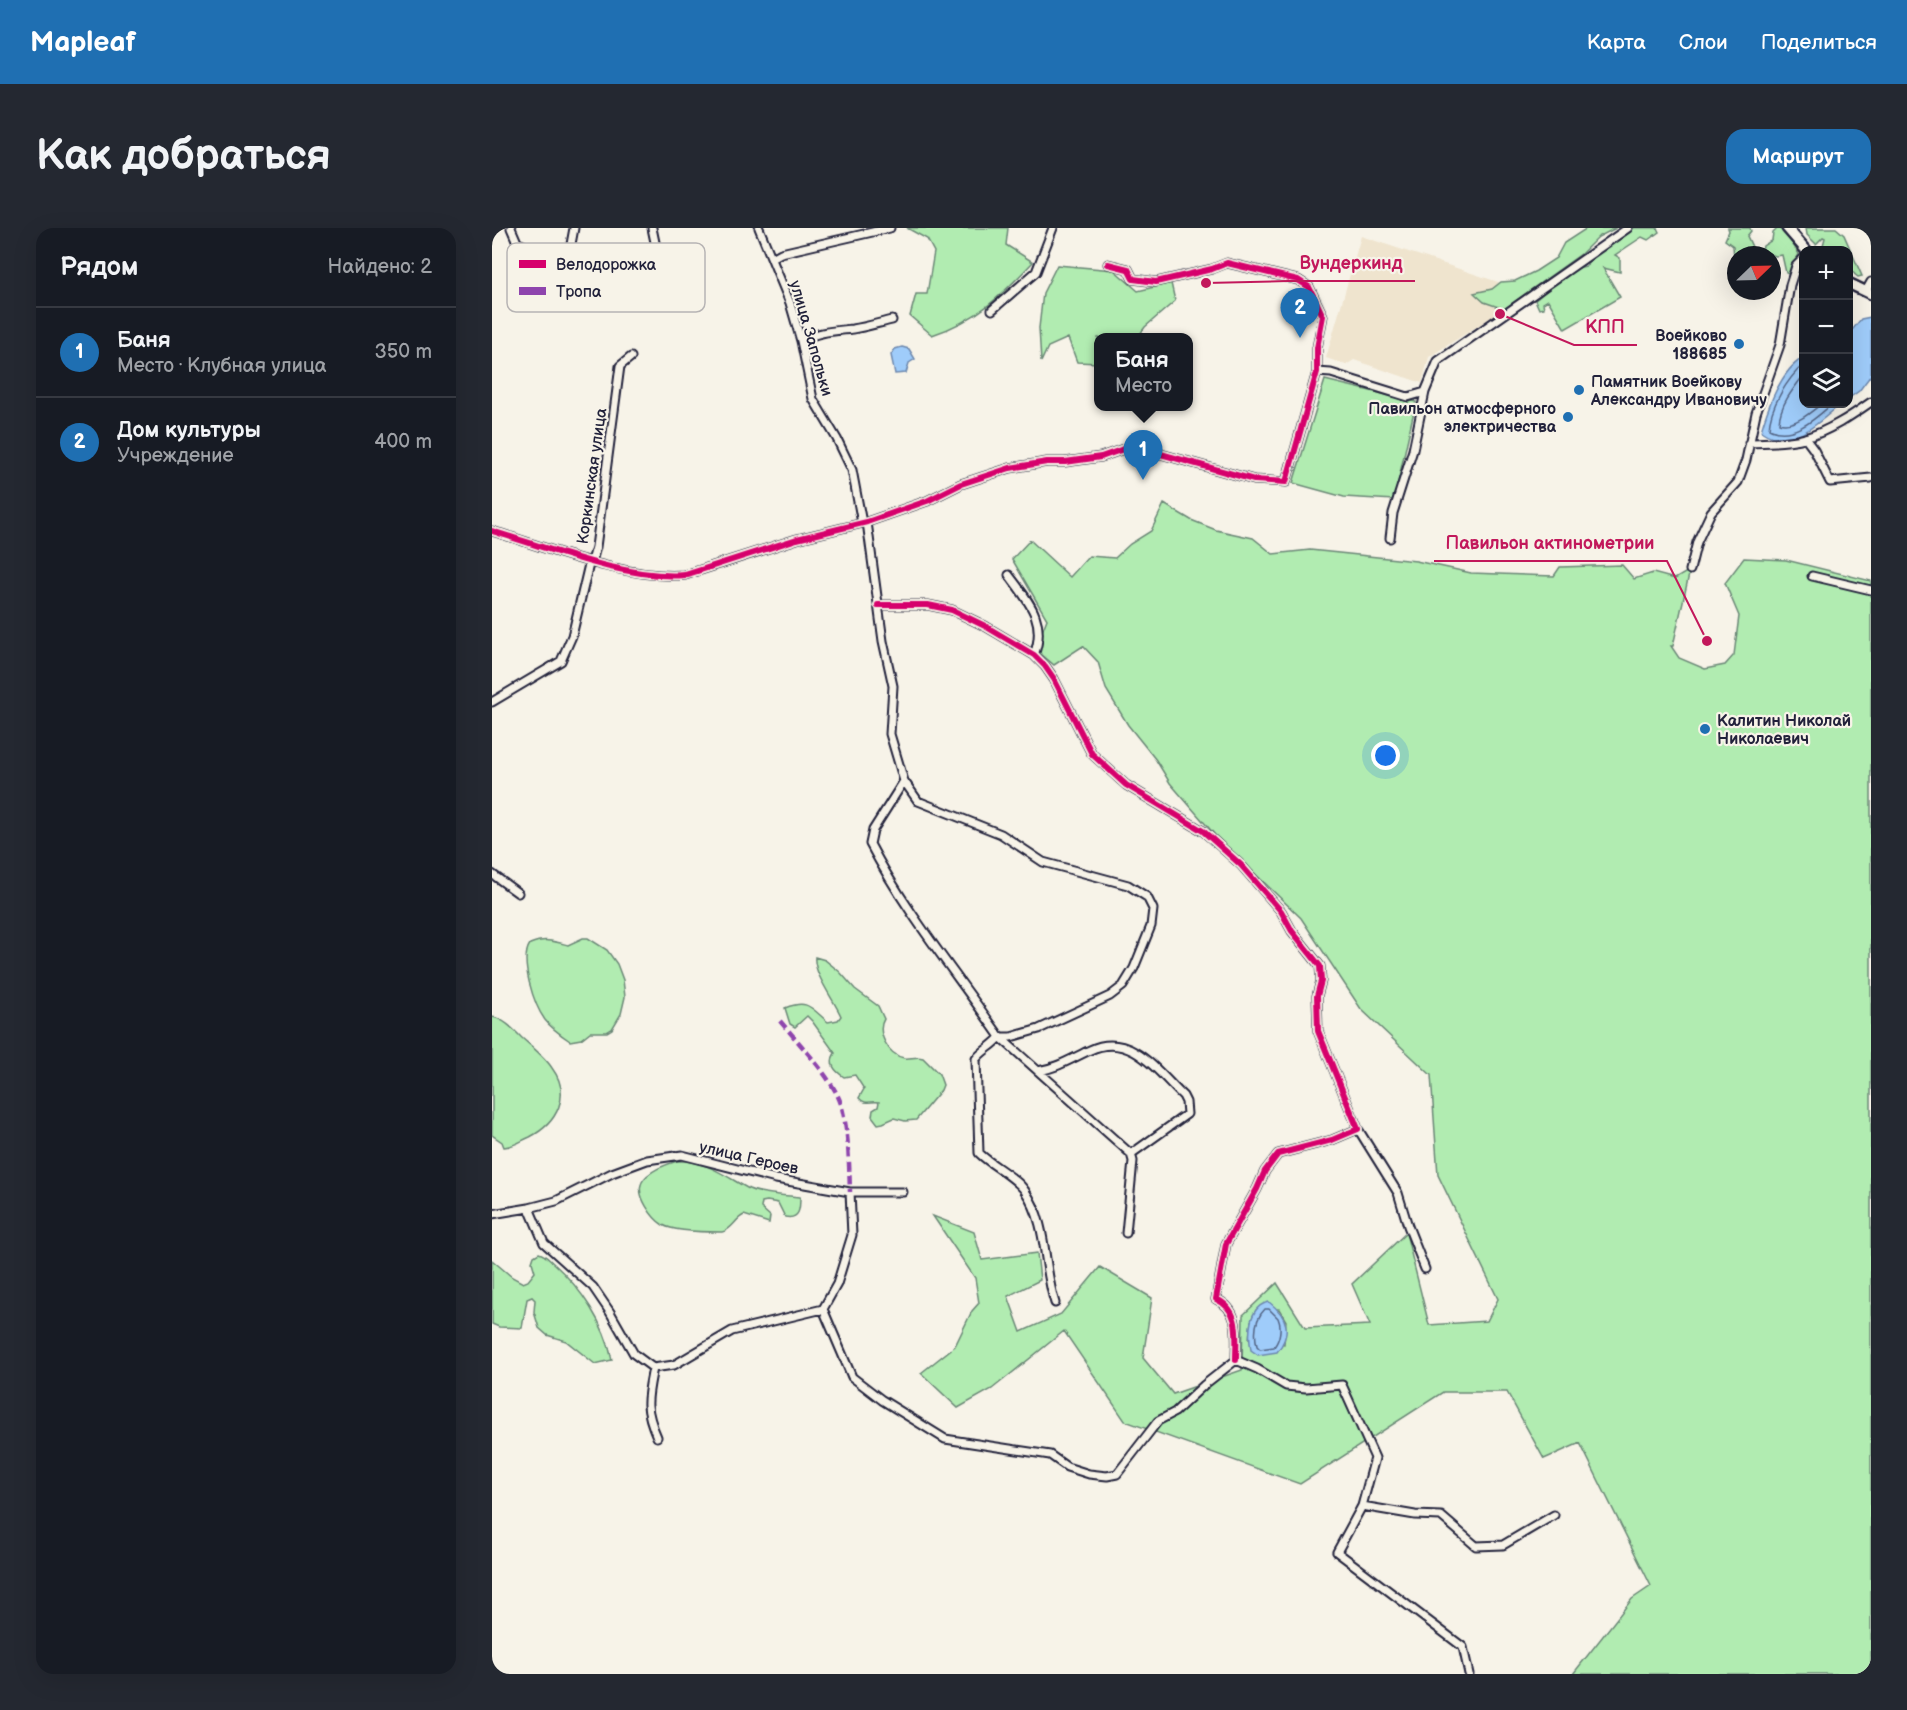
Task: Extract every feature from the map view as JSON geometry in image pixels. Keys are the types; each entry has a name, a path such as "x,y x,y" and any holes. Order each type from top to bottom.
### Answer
{"street":[{"path":"511,228 519,243"},
{"path":"571,243 574,228"},
{"path":"652,228 655,243"},
{"name":"улица Запольки","path":"759,228 801,341 813,399 852,470 865,523 883,641 893,686 890,734 904,781"},
{"path":"772,258 781,253 890,228"},
{"path":"992,310 1036,272 1053,228"},
{"path":"1390,538 1393,513 1413,450 1425,392 1438,361 1628,228"},
{"path":"1787,228 1803,246"},
{"path":"492,531 590,560 630,570 671,576 685,575 797,539 865,523 927,501 961,484 1010,468 1101,457 1132,446 1254,480 1286,482 1317,372 1317,348 1323,316 1309,287 1298,279 1227,263 1212,269 1156,282 1133,279 1128,269 1108,264"},
{"path":"1690,570 1697,542 1711,512 1738,482 1746,460 1756,412 1780,345 1790,285 1799,263"},
{"path":"1853,284 1869,289"},
{"path":"801,341 825,332 892,320"},
{"name":"Коркинская улица","path":"492,702 561,661 572,636 590,560 593,558 596,547 620,366 631,357"},
{"path":"1317,372 1331,373 1408,397 1425,392"},
{"path":"1749,443 1805,438 1834,425 1871,402"},
{"path":"1805,438 1814,450 1830,482 1871,478"},
{"path":"1009,575 1031,604 1037,621 1039,641 1034,655"},
{"path":"1812,576 1871,590"},
{"path":"878,605 928,605 952,610 1034,655 1054,679 1092,754 1126,785 1203,831 1240,865 1281,911 1292,931 1320,966 1321,981 1317,996 1318,1031 1358,1129 1398,1193 1425,1269"},
{"path":"1055,1303 1050,1287 1040,1224 1034,1206 1024,1189 979,1153 976,1059 1000,1037 1011,1037 1029,1032 1110,996 1123,986 1134,968 1151,926 1153,909 1147,897 1128,885 1043,862 1001,834 918,801 904,781 873,830 870,844 913,918 962,981 1000,1037 1131,1154 1133,1161 1126,1233"},
{"path":"492,874 518,893"},
{"path":"1038,1071 1051,1069 1100,1046 1113,1044 1126,1046 1138,1054 1184,1096 1187,1114 1131,1154"},
{"path":"823,1309 852,1377 882,1400 945,1440 1050,1455 1067,1467 1089,1474 1107,1476 1117,1474 1158,1421 1176,1412 1236,1360 1233,1313 1226,1303 1216,1299 1218,1281 1226,1244 1257,1190 1265,1171 1278,1154 1332,1140 1358,1129"},
{"name":"улица Героев","path":"492,1214 556,1201 612,1173 647,1160 682,1155 776,1179 850,1192 903,1192"},
{"path":"529,1208 544,1243 592,1287 610,1312 634,1354 653,1368 674,1365 732,1331 823,1309 837,1284 852,1235 850,1192"},
{"path":"1236,1360 1286,1386 1306,1388 1342,1385 1375,1458 1362,1506 1337,1552 1463,1647 1468,1674"},
{"path":"653,1368 646,1402 648,1417 657,1437"},
{"path":"1362,1506 1415,1515 1441,1516 1476,1546 1503,1545 1554,1515"}],"shaded area":[{"path":"1361,236 1522,290 1501,311 1429,357 1422,383 1354,360 1346,365 1326,358"}],"green space":[{"path":"907,228 1008,228 1006,245 1033,262 988,306 963,322 932,335 910,316 916,294 927,294 934,252 927,239"},
{"path":"1587,228 1616,228 1598,237 1581,254 1504,309 1484,302 1474,293 1492,289 1501,282 1515,281 1536,271 1556,258 1564,243"},
{"path":"1632,228 1657,228 1659,232 1648,240 1642,237 1615,255 1620,258 1620,272 1603,268 1620,297 1565,329 1548,300 1543,303 1544,308 1539,309 1535,300 1565,275 1586,266 1592,257"},
{"path":"1728,228 1750,228 1751,231 1747,236 1752,246 1733,246 1725,240"},
{"path":"1806,228 1836,228 1844,235 1849,246 1823,246 1825,238 1823,237 1816,244 1807,235"},
{"path":"1777,229 1784,230 1799,254 1789,274 1786,273 1781,246 1763,246 1772,240 1773,233"},
{"path":"1853,256 1862,276 1858,277 1855,274"},
{"path":"1057,265 1114,270 1138,291 1171,283 1175,301 1141,333 1094,333 1094,363 1077,362 1068,338 1048,347 1041,362 1039,328 1043,293"},
{"path":"1325,380 1416,402 1394,500 1344,497 1293,483"},
{"path":"1164,504 1191,520 1216,530 1253,538 1273,554 1310,550 1416,561 1471,573 1554,576 1560,567 1622,565 1634,579 1653,573 1675,579 1690,570 1673,646 1671,646 1679,658 1705,669 1725,665 1734,655 1739,616 1725,583 1744,558 1786,560 1871,581 1871,1674 1573,1674 1632,1599 1651,1586 1580,1443 1544,1459 1507,1392 1443,1392 1300,1484 1125,1421 1064,1331 992,1389 958,1408 921,1373 955,1346 972,1311 979,1303 975,1278 933,1216 974,1232 982,1260 1037,1253 1040,1280 1008,1296 1021,1332 1061,1314 1100,1267 1152,1298 1143,1358 1173,1394 1242,1370 1243,1315 1277,1283 1305,1328 1370,1325 1352,1284 1406,1233 1429,1325 1487,1321 1498,1299 1438,1175 1431,1075 1361,1009 1301,918 1215,835 1170,783 1156,760 1128,725 1106,689 1098,662 1083,646 1054,665 1035,649 1047,619 1012,559 1030,540 1070,577 1089,556 1115,558 1130,544 1151,531","holes":["1279,1309 1286,1321 1284,1344 1249,1339 1251,1321 1256,1310"]},
{"path":"588,938 607,950 617,964 623,980 625,997 621,1014 612,1029 607,1032 590,1032 581,1039 570,1041 551,1026 541,1013 529,982 527,951 530,944 535,942 549,941 568,945"},
{"path":"815,957 825,960 855,989 878,1006 884,1019 883,1036 893,1052 904,1058 923,1058 939,1074 943,1085 941,1090 916,1120 905,1121 894,1118 878,1124 872,1116 879,1102 861,1100 859,1098 864,1089 855,1075 844,1077 835,1070 832,1061 835,1053 812,1021 807,1016 795,1027 790,1024 785,1008 799,1004 813,1009 828,1022 838,1020 841,1016 817,971"},
{"path":"492,1017 508,1025 542,1056 558,1078 561,1088 559,1107 548,1124 530,1137 504,1147 502,1142 492,1135"},
{"path":"677,1161 706,1166 754,1191 800,1197 798,1212 794,1217 785,1217 778,1203 767,1201 762,1202 761,1208 770,1216 769,1223 744,1215 722,1232 675,1229 663,1225 650,1212 643,1200 640,1187 645,1178 653,1172"},
{"path":"539,1253 547,1257 582,1295 604,1333 612,1360 595,1364 566,1341 547,1335 539,1328 534,1312 535,1300 532,1297 527,1299 522,1328 499,1327 492,1324 492,1260 523,1283 528,1281 535,1272 532,1262 534,1256"}],"water":[{"path":"1871,317 1871,375 1853,395 1853,329 1861,319"},
{"path":"902,347 909,349 915,359 909,363 906,373 895,374 891,355 895,349"},
{"path":"1799,361 1799,408 1836,408 1814,426 1794,437 1783,439 1772,437 1761,431 1767,411 1776,390"},
{"path":"1269,1302 1284,1319 1285,1338 1277,1352 1258,1355 1251,1350 1251,1322 1257,1309"}],"marked path":[{"path":"780,1021 814,1061 837,1094 846,1126 850,1192"}],"cycle path":[{"path":"492,531 613,568 638,573 685,575 797,539 867,522 927,501 961,484 1010,468 1101,457 1132,446 1254,480 1286,482 1317,372 1317,348 1323,316 1309,287 1298,280 1227,263 1212,269 1156,282 1133,279 1128,269 1108,264"},
{"path":"878,605 928,605 952,610 985,626 1034,655 1054,679 1092,754 1126,785 1203,831 1241,865 1281,911 1292,931 1320,966 1321,981 1317,996 1318,1031 1358,1129 1332,1140 1278,1154 1265,1171 1226,1244 1216,1299 1230,1310 1233,1317 1236,1333 1236,1360"}],"place":[{"name":"Вундеркинд","path":"1206,283"},
{"name":"КПП","path":"1500,314"},
{"name":"Дом культуры","path":"1300,338"},
{"name":"Воейково 188685","path":"1739,344"},
{"name":"Памятник Воейкову Александру Ивановичу","path":"1579,390"},
{"name":"Павильон атмосферного электричества","path":"1568,417"},
{"name":"Баня","path":"1143,480"},
{"name":"Павильон актинометрии","path":"1707,641"},
{"name":"Калитин Николай Николаевич","path":"1705,729"}]}
